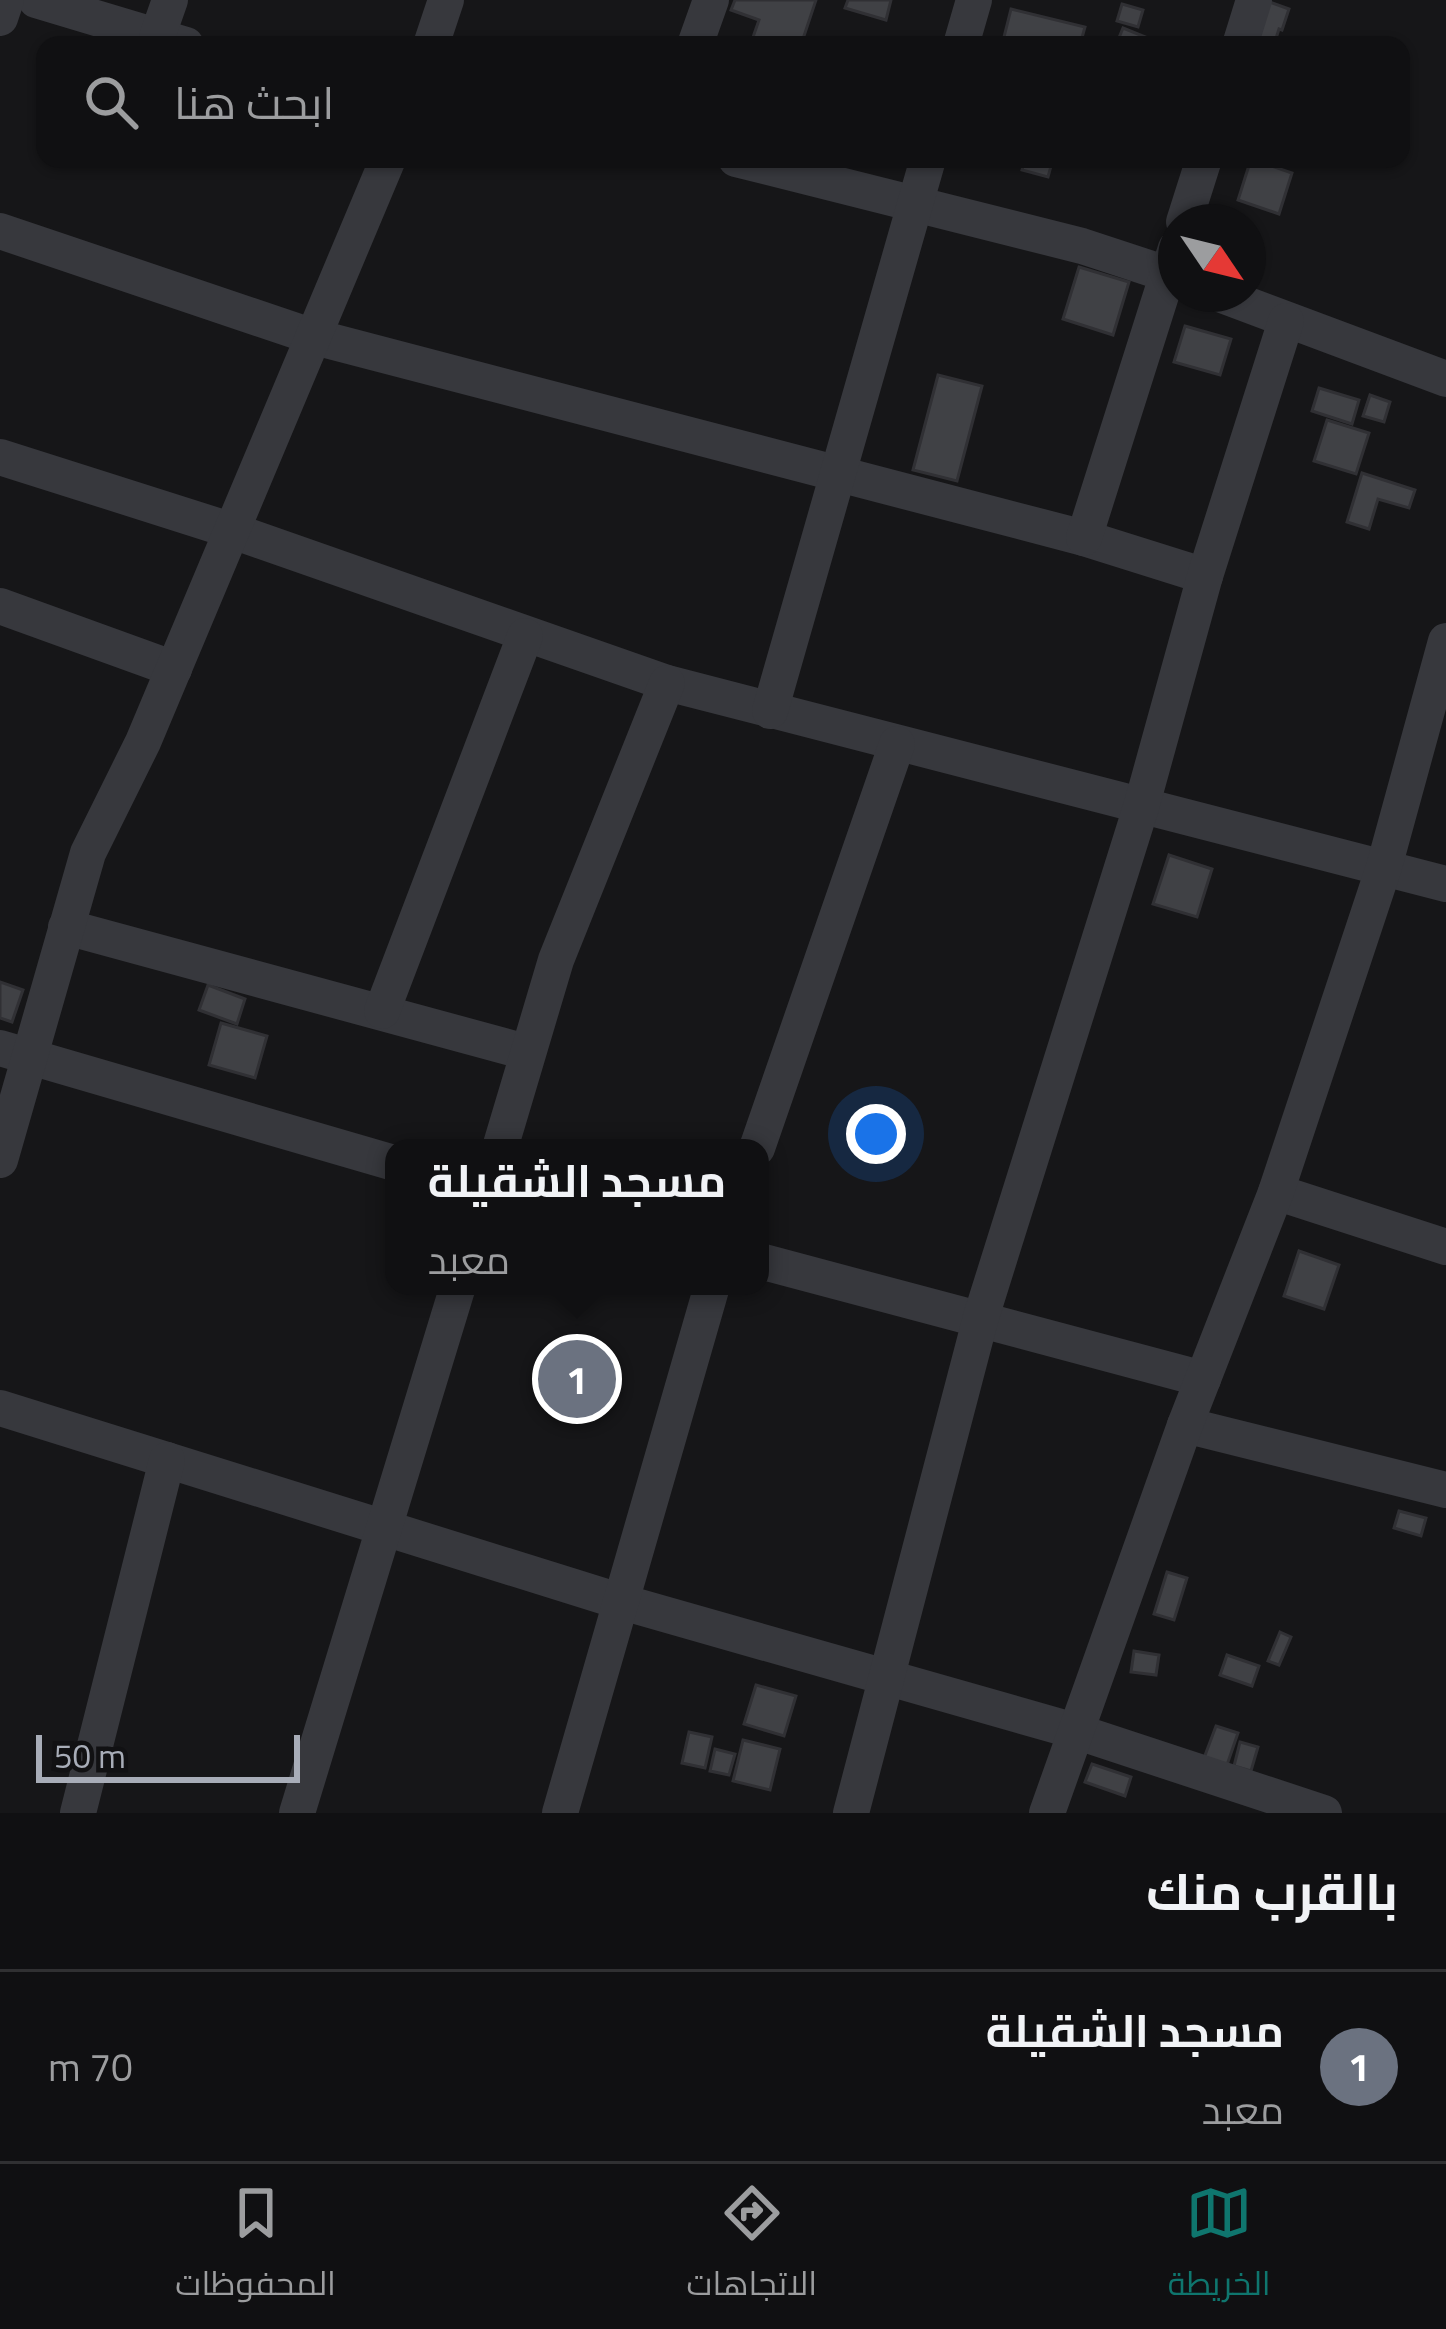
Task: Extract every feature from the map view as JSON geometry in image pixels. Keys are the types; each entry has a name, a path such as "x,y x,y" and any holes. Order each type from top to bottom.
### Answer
{"street":[{"path":"0,18 6,0"},
{"path":"36,0 155,36"},
{"path":"170,0 171,36"},
{"path":"433,36 446,0"},
{"path":"698,36 711,0"},
{"path":"964,36 974,0"},
{"path":"1243,36 1254,0"},
{"path":"0,1160 14,1054 66,927 88,853 174,669 384,168"},
{"path":"773,168 1158,263"},
{"path":"770,711 925,168"},
{"path":"1190,204 1201,168"},
{"path":"0,231 311,336 1084,538 1204,576"},
{"path":"1084,538 1158,312"},
{"path":"1264,312 1446,379"},
{"path":"851,1813 981,1317 1142,804 1204,576 1286,321"},
{"path":"0,458 230,530 667,683 1446,884"},
{"path":"0,606 174,669"},
{"path":"382,1010 525,636"},
{"path":"1047,1813 1185,1425 1276,1192 1384,867 1446,640"},
{"path":"502,1139 556,960 667,683"},
{"path":"760,1139 897,744"},
{"path":"66,927 526,1052"},
{"path":"14,1054 385,1160"},
{"path":"1276,1192 1446,1247"},
{"path":"769,1263 1203,1379"},
{"path":"297,1813 455,1295"},
{"path":"560,1813 709,1295"},
{"path":"0,1408 622,1602 1075,1731 1274,1805 1324,1813"},
{"path":"1185,1425 1446,1490"},
{"path":"78,1813 167,1460"}],"building":[{"path":"735,0 816,0 804,36 753,36 759,20 731,10"},
{"path":"848,0 891,0 886,20 845,8"},
{"path":"1267,1 1289,9 1277,36 1256,36"},
{"path":"1122,4 1143,10 1138,27 1117,21"},
{"path":"1011,9 1085,27 1082,36 1004,36"},
{"path":"1123,28 1143,36 1120,36"},
{"path":"1023,168 1050,168 1048,177"},
{"path":"1248,168 1292,173 1279,214 1266,210 1266,204 1238,200"},
{"path":"1079,267 1129,282 1113,335 1063,319"},
{"path":"1185,326 1231,339 1220,375 1174,362"},
{"path":"938,375 982,386 957,481 913,470"},
{"path":"1319,388 1359,400 1352,424 1312,411"},
{"path":"1370,395 1390,402 1384,422 1363,416"},
{"path":"1327,420 1369,433 1356,474 1314,461"},
{"path":"1362,473 1415,490 1409,508 1378,499 1369,529 1347,522"},
{"path":"1169,855 1212,869 1197,917 1153,904"},
{"path":"0,982 23,990 12,1022 0,1018"},
{"path":"208,985 245,999 237,1024 199,1010"},
{"path":"221,1023 267,1036 255,1078 209,1065"},
{"path":"1299,1251 1339,1265 1324,1309 1284,1296"},
{"path":"1399,1511 1426,1518 1421,1536 1394,1528"},
{"path":"1167,1572 1187,1578 1174,1620 1154,1614"},
{"path":"1280,1632 1291,1637 1279,1665 1268,1661"},
{"path":"1134,1651 1159,1655 1156,1675 1131,1672"},
{"path":"1227,1655 1259,1666 1252,1686 1220,1675"},
{"path":"756,1685 796,1696 784,1736 744,1724"},
{"path":"1216,1726 1238,1733 1227,1765 1204,1758"},
{"path":"689,1732 712,1737 705,1768 682,1763"},
{"path":"743,1740 780,1749 770,1790 733,1781"},
{"path":"1240,1742 1258,1747 1251,1771 1234,1766"},
{"path":"715,1749 735,1754 729,1775 710,1771"},
{"path":"1092,1764 1131,1777 1125,1796 1085,1782"}],"place":[{"name":"مسجد الشقيلة","path":"577,1379"}]}
